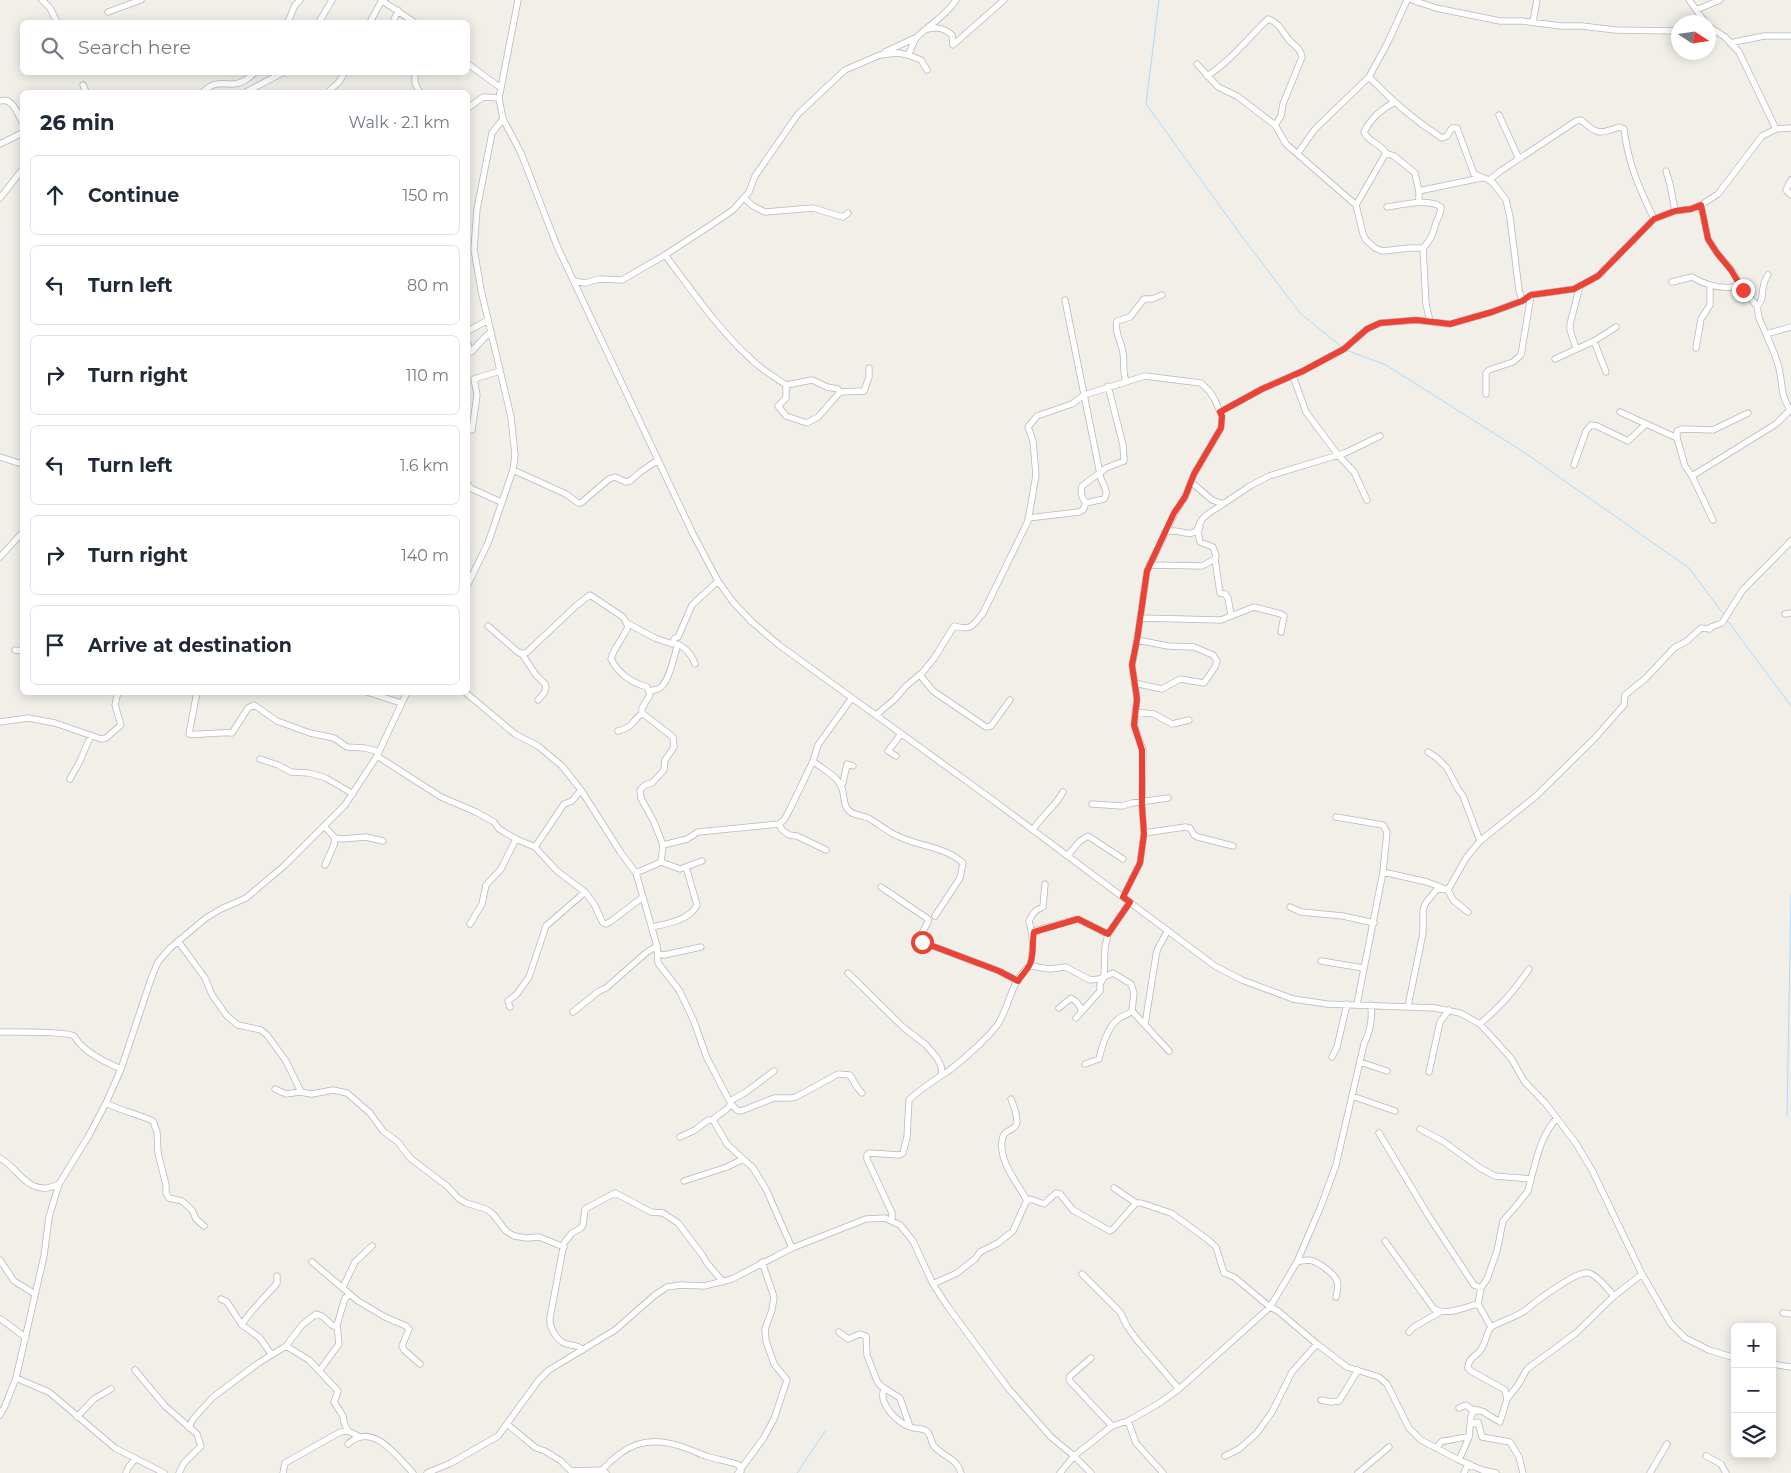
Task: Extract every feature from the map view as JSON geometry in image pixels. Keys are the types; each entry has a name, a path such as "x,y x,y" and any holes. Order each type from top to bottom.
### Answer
{"street":[{"path":"42,0 50,8 56,20"},
{"path":"108,12 141,0"},
{"path":"289,20 295,5 300,0"},
{"path":"320,20 332,0"},
{"path":"371,20 381,0 411,20"},
{"path":"518,0 499,98 503,119 521,153 557,246 693,534 718,581 733,602 752,622 779,645 1033,830 1215,966 1242,980 1293,999 1449,1010 1460,1013 1480,1024 1511,1058 1524,1081 1546,1104 1592,1170 1642,1274 1671,1324 1685,1338 1709,1350 1731,1357"},
{"path":"574,281 584,283 599,279 622,280 665,255 733,210 749,192 755,176 798,114 846,70 915,38 942,17 956,0"},
{"path":"927,29 938,27 949,32 952,34 953,45 1004,0"},
{"path":"1298,153 1315,129 1369,77 1388,42 1407,0"},
{"path":"1412,0 1436,8 1500,21 1533,22 1615,30 1671,31"},
{"path":"1533,22 1538,0"},
{"path":"1689,0 1700,15"},
{"path":"1696,10 1720,0"},
{"path":"394,20 398,10"},
{"path":"1207,76 1241,48 1268,20 1272,20 1297,46 1302,57 1283,104 1281,116 1275,124"},
{"path":"1716,32 1725,37 1739,52 1776,129"},
{"path":"1730,43 1764,36 1791,36"},
{"path":"908,55 915,38"},
{"path":"880,54 898,53 908,55 921,60 927,70"},
{"path":"1196,64 1218,87 1237,96 1275,124 1286,144 1356,204 1363,234 1366,240 1375,248 1382,251 1423,248 1429,242 1441,213 1441,207 1438,204 1419,202 1387,207"},
{"path":"470,65 501,88"},
{"path":"206,90 212,85 223,82 235,84 244,81 251,75"},
{"path":"250,90 278,75"},
{"path":"330,90 343,75"},
{"path":"415,75 415,83 418,90"},
{"path":"1369,77 1413,119 1442,138 1447,136 1452,128 1457,128 1464,142 1474,174 1494,184 1506,200 1522,301"},
{"path":"83,85 85,90"},
{"path":"470,107 483,97 499,98"},
{"path":"0,101 10,101 20,118"},
{"path":"1395,102 1380,111 1364,132 1365,136 1381,146 1386,153 1394,156 1415,173 1419,202"},
{"path":"1499,115 1519,159"},
{"path":"470,580 488,543 500,502 513,470 515,455 513,432 480,290 474,248 477,209 492,133 503,119"},
{"path":"1489,180 1576,121 1581,120 1596,132 1604,133 1619,127 1624,129 1629,160 1637,184 1654,219"},
{"path":"1220,412 1344,349 1367,329 1380,323 1416,320 1450,324 1522,301 1531,295 1574,289 1598,276 1654,219 1675,211 1691,209 1718,194 1762,136 1776,129 1791,128"},
{"path":"0,144 20,134"},
{"path":"1356,204 1386,153"},
{"path":"1666,172 1675,211"},
{"path":"0,198 20,173"},
{"path":"1419,192 1481,178"},
{"path":"1791,180 1786,190 1791,195"},
{"path":"744,198 753,206 765,212 813,208 843,217 848,213"},
{"path":"1692,476 1776,424 1791,410 1781,390 1777,358 1759,318 1758,306 1741,286 1708,239 1701,205"},
{"path":"470,247 474,248"},
{"path":"1423,248 1426,304 1430,321"},
{"path":"665,255 712,317 753,362 786,385 812,380 827,387 838,389 840,392 864,392 869,377 869,368"},
{"path":"1758,306 1762,300 1763,281 1768,275"},
{"path":"1672,282 1692,276 1710,286 1732,288 1741,286"},
{"path":"1576,348 1570,324 1580,286"},
{"path":"1696,348 1701,319 1710,305 1710,286"},
{"path":"1126,381 1123,373 1123,352 1118,340 1116,324 1130,317 1144,299 1152,299 1162,295"},
{"path":"1486,394 1486,373 1489,370 1513,362 1521,355 1531,295"},
{"path":"1065,300 1100,473 1106,492 1104,499 1086,503"},
{"path":"470,330 488,320"},
{"path":"1555,358 1594,341 1616,327"},
{"path":"1766,334 1791,327"},
{"path":"470,352 491,332"},
{"path":"1594,341 1606,372"},
{"path":"472,430 477,395 474,378 500,371"},
{"path":"876,715 895,700 906,686 920,675 935,657 954,626 964,629 972,626 983,613 1028,518 1036,475 1032,441 1028,427 1037,416 1072,404 1084,395 1108,386 1145,376 1201,383 1210,392 1222,416 1221,428 1199,464 1185,497 1174,513 1149,565 1145,582 1132,665 1137,699 1134,725 1143,756 1142,801 1144,834 1140,863 1123,897"},
{"path":"1293,376 1306,412 1338,455 1354,472 1367,500"},
{"path":"786,385 786,398 778,406 786,416 807,423 818,416 840,392"},
{"path":"1086,503 1083,500 1082,486 1106,468 1124,461 1123,445 1108,386"},
{"path":"1620,412 1677,438"},
{"path":"1713,520 1692,476 1684,466 1677,431 1712,430 1748,413"},
{"path":"1574,465 1586,430 1591,425 1628,441 1646,424"},
{"path":"1231,615 1228,598 1225,594 1220,593 1216,556 1213,547 1200,542 1200,522 1223,504 1269,476 1338,455 1380,436"},
{"path":"0,458 20,463"},
{"path":"513,470 566,494 578,503 581,503 609,479 615,477 626,482 630,481 638,473 658,460"},
{"path":"1191,482 1212,500 1223,504"},
{"path":"470,488 485,494 492,500 500,502"},
{"path":"1028,518 1079,512 1083,510 1086,503"},
{"path":"1165,532 1172,530 1190,533 1200,527"},
{"path":"0,557 20,535"},
{"path":"1448,890 1466,858 1480,841 1535,797 1569,765 1624,705 1626,695 1646,678 1674,648 1687,641 1701,628 1710,629 1722,623 1742,591 1791,541"},
{"path":"1149,565 1202,566 1215,560"},
{"path":"650,691 662,686 669,675 674,654 675,638 678,637 692,604 718,581"},
{"path":"522,654 526,653 590,595 623,617 627,623 655,638 675,644 690,654 695,664"},
{"path":"1140,618 1221,620 1254,607 1278,612 1284,616 1281,632"},
{"path":"627,623 626,632 614,650 611,659 617,669 631,682 648,687 650,695 642,708 642,714"},
{"path":"488,626 522,654 536,675 545,684 544,693 538,700"},
{"path":"1134,683 1162,689 1180,679 1204,683 1217,661 1213,655 1194,646 1168,646 1137,640"},
{"path":"15,650 20,651"},
{"path":"920,675 933,691 986,727 991,726 1010,700"},
{"path":"0,722 28,718 55,723 101,739 106,738 121,725 116,705 118,695"},
{"path":"196,695 189,734 209,735 220,732 232,732 248,708 254,705 277,721 310,733 334,738 347,747 378,754 440,797 476,812 494,822 499,829 535,847 557,870 585,892 594,904 600,920 606,924 642,897"},
{"path":"376,695 401,704"},
{"path":"0,1415 16,1378 44,1256 49,1217 59,1184 106,1103 121,1069 158,962 170,948 206,918 221,908 246,898 284,866 324,826 353,794 378,754 406,695"},
{"path":"469,695 515,734 538,746 562,766 581,790 636,873 657,946 658,963 679,990 712,1068 737,1110 774,1098 790,1098 823,1081 842,1074 850,1075 862,1092"},
{"path":"663,845 688,839 698,832 779,824 784,820 790,809 813,761 818,745 851,698"},
{"path":"1135,712 1154,714 1172,724 1189,720"},
{"path":"618,731 630,726 642,714"},
{"path":"642,714 673,738 674,742 674,747 665,760 664,770 652,783 645,785 640,790 641,798 654,822 663,845 661,862"},
{"path":"896,756 888,751 901,734"},
{"path":"70,779 91,735"},
{"path":"1428,752 1447,768 1467,803 1480,841"},
{"path":"260,759 291,772 309,773 326,778 353,794"},
{"path":"813,761 840,783 844,804 852,813 870,819 900,838 956,857 963,864 960,878 935,916"},
{"path":"840,783 843,783 847,764 852,766"},
{"path":"535,847 564,804 572,801 581,790"},
{"path":"1033,830 1063,792"},
{"path":"1092,804 1122,806 1168,798"},
{"path":"1336,817 1383,825 1387,832 1381,883 1357,1004"},
{"path":"779,824 782,830 789,835 797,836 826,850"},
{"path":"324,826 335,838 366,837 383,841"},
{"path":"1144,834 1185,827 1190,828 1194,835 1198,837 1233,846"},
{"path":"1067,856 1080,841 1088,836 1123,859"},
{"path":"325,865 335,838"},
{"path":"470,924 482,904 486,885 501,869 516,839"},
{"path":"636,873 661,862 680,869 702,861"},
{"path":"652,927 690,915 695,910 697,905 686,867"},
{"path":"1382,872 1427,882 1448,890 1453,900 1468,912"},
{"path":"1381,883 1392,875"},
{"path":"892,1221 892,1213 867,1155 869,1153 900,1155 903,1153 907,1137 909,1100 950,1070 998,1023 1018,981 1030,966 1034,932 1029,921 1038,908 1043,907 1045,884"},
{"path":"881,887 928,919 919,939 922,942 999,971 1018,981"},
{"path":"1408,1006 1421,942 1425,904 1437,890 1448,890"},
{"path":"510,1007 508,1001 517,994 529,977 546,926 585,892"},
{"path":"1076,1018 1081,1010 1100,991 1100,984 1104,977 1105,947 1108,934 1130,902"},
{"path":"1290,907 1301,912 1343,916 1374,923"},
{"path":"1034,932 1078,919 1108,934"},
{"path":"1145,1025 1158,948 1167,932"},
{"path":"178,941 205,978 212,995 227,1016 238,1025 261,1030 267,1035 286,1061 301,1092"},
{"path":"573,1012 599,991 606,988 647,952 657,946"},
{"path":"658,954 664,956 701,947"},
{"path":"1321,961 1363,968"},
{"path":"1030,966 1050,969 1066,967 1090,980 1099,979 1113,973 1131,984 1134,993 1132,1010 1129,1014 1116,1020 1102,1045 1099,1060 1085,1064"},
{"path":"1480,1024 1514,992 1529,969"},
{"path":"848,973 903,1027 926,1045 936,1058 942,1074"},
{"path":"1059,1008 1071,998 1076,1001 1081,1010"},
{"path":"1332,1057 1338,1047 1347,1004"},
{"path":"1060,1473 1074,1456 1112,1426 1128,1421 1158,1404 1179,1388 1270,1307 1297,1262 1336,1165 1364,1044 1369,1033 1372,1018 1371,1004"},
{"path":"1132,1010 1169,1051"},
{"path":"1429,1072 1440,1022 1449,1010"},
{"path":"0,1032 65,1032 74,1036 80,1045 99,1059 121,1069"},
{"path":"1360,1062 1387,1071"},
{"path":"714,1120 715,1117 728,1109 731,1102 774,1071"},
{"path":"275,1089 286,1094 291,1092 312,1094 333,1090 347,1093 370,1113 383,1131 398,1142 410,1158 447,1186 458,1198 466,1203 486,1209 493,1214 506,1231 514,1236 539,1237 564,1247"},
{"path":"1352,1096 1395,1111"},
{"path":"1011,1099 1017,1116 1017,1125 1014,1129 1003,1134 1002,1148 1012,1177 1027,1201"},
{"path":"106,1103 115,1108 138,1114 154,1121 158,1132 158,1154 166,1185 166,1193 169,1198 182,1201 192,1210 196,1219 204,1226"},
{"path":"1491,1327 1478,1304 1481,1288 1487,1279 1497,1251 1503,1221 1528,1191 1542,1139 1556,1119"},
{"path":"680,1137 695,1130 708,1120 714,1120"},
{"path":"714,1120 727,1144 753,1168 766,1189 792,1248"},
{"path":"1420,1129 1444,1142 1480,1168 1495,1176 1531,1178"},
{"path":"1379,1133 1433,1223 1474,1285 1481,1288"},
{"path":"0,1158 30,1184 44,1189 59,1184"},
{"path":"684,1181 727,1167 743,1159"},
{"path":"1114,1188 1136,1203 1171,1214 1207,1239 1216,1247 1224,1273 1234,1277 1270,1307 1278,1311 1316,1344 1348,1367 1378,1377 1387,1384 1409,1428 1421,1440 1459,1460 1496,1473"},
{"path":"583,1350 580,1347 562,1342 549,1323 564,1247 568,1238 582,1228 585,1210 615,1193 651,1212 663,1213 678,1223 723,1282"},
{"path":"1027,1201 1030,1199 1044,1204 1056,1193 1060,1194 1073,1210 1110,1231 1113,1230 1136,1203"},
{"path":"933,1284 957,1272 976,1259 980,1252 998,1243 1013,1231 1027,1201"},
{"path":"427,1473 451,1463 498,1436 538,1381 550,1370 615,1330 667,1287 681,1285 704,1286 723,1282 792,1248 866,1219 885,1218 900,1225 913,1241 933,1284 948,1307 1018,1401 1051,1437 1091,1473"},
{"path":"1385,1241 1434,1309 1440,1312 1449,1312 1478,1304"},
{"path":"343,1287 355,1262 372,1246"},
{"path":"0,1260 14,1281 35,1294"},
{"path":"1297,1262 1314,1261 1333,1275 1337,1279 1338,1285 1336,1297"},
{"path":"312,1262 350,1295 385,1317 406,1326 409,1329 402,1346 420,1364"},
{"path":"740,1472 763,1440 774,1418 787,1380 774,1364 766,1341 765,1330 774,1297 762,1262"},
{"path":"1507,1399 1505,1390 1468,1368 1471,1359 1480,1351 1491,1327 1525,1310 1557,1286 1584,1273 1589,1273 1596,1277 1614,1296"},
{"path":"1082,1274 1120,1312 1137,1340 1179,1388"},
{"path":"1459,1408 1466,1405 1471,1409 1482,1411 1500,1422 1507,1399 1527,1369 1576,1333 1614,1296 1642,1274"},
{"path":"242,1325 246,1316 266,1298 277,1284 277,1276"},
{"path":"320,1370 339,1344 337,1325 345,1298 350,1295"},
{"path":"221,1299 227,1302 242,1325 260,1338 271,1354"},
{"path":"1409,1332 1440,1312"},
{"path":"189,1428 193,1419 213,1397 271,1354 286,1346 302,1325 316,1314 322,1316 332,1326 337,1325"},
{"path":"1782,1314 1791,1314"},
{"path":"2,1319 26,1338"},
{"path":"839,1332 848,1339 860,1334 866,1336 867,1355 877,1381 900,1398 910,1427"},
{"path":"1225,1456 1239,1449 1257,1433 1272,1412 1292,1372 1316,1344"},
{"path":"286,1346 300,1353 320,1370 338,1390 334,1402 343,1416 348,1431"},
{"path":"1091,1358 1070,1376 1069,1380 1112,1426"},
{"path":"1776,1365 1791,1367"},
{"path":"135,1370 165,1406 197,1434 201,1446 184,1463 179,1473"},
{"path":"1321,1400 1339,1401 1358,1370"},
{"path":"16,1378 49,1392 116,1448 164,1473"},
{"path":"884,1388 882,1393 889,1411 910,1427 925,1430 929,1433 933,1446 956,1462 961,1473"},
{"path":"77,1417 94,1399 111,1390"},
{"path":"1459,1460 1469,1437 1471,1416 1474,1411 1478,1410"},
{"path":"1128,1421 1136,1443 1162,1473"},
{"path":"1471,1424 1478,1422 1482,1436 1510,1442 1519,1457 1523,1473"},
{"path":"507,1424 536,1448 561,1461 571,1471 604,1472 611,1460 631,1446 655,1440 739,1465 740,1472"},
{"path":"283,1473 285,1463 326,1439 340,1432 348,1431 360,1437 380,1440 388,1446 412,1473"},
{"path":"348,1444 360,1437"},
{"path":"1436,1448 1442,1441 1469,1437"},
{"path":"1650,1473 1667,1444"},
{"path":"1362,1472 1389,1447"},
{"path":"1706,1456 1721,1464 1726,1473"},
{"path":"126,1473 135,1459"},
{"path":"1464,1473 1471,1465"}],"waterway":[{"path":"1159,0 1146,104 1243,238 1301,314 1343,348"},
{"path":"1346,350 1386,365 1522,451 1689,568 1724,615"},
{"path":"1727,620 1791,706"},
{"path":"1787,1116 1791,895"},
{"path":"797,1473 826,1430"}],"route":[{"path":"922,942 999,971 1018,981 1030,966 1033,950 1032,932 1078,919 1108,934 1130,902 1123,897 1140,863 1144,834 1142,806 1143,763 1139,736 1134,725 1137,699 1132,665 1147,571 1174,513 1185,497 1199,464 1221,428 1223,422 1220,412 1344,349 1367,329 1380,323 1416,320 1450,324 1492,312 1522,301 1531,295 1574,289 1598,276 1654,219 1675,211 1691,209 1701,205 1708,239 1743,290"}]}
